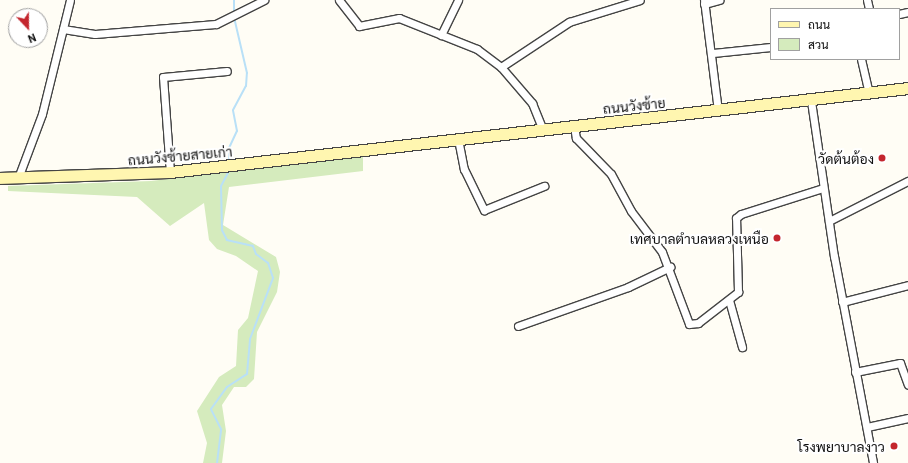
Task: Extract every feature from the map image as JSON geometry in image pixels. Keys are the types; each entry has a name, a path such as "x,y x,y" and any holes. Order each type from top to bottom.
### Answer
{"main road":[{"name":"ถนนวังซ้าย","path":"362,150 811,101 908,88"},
{"name":"ถนนวังซ้ายสายเก่า","path":"0,178 170,172 362,150"}],"street":[{"path":"18,178 42,114 70,0"},
{"path":"63,29 116,34 216,24 264,0"},
{"path":"339,0 359,26 399,18 468,44 501,67 539,114 543,130"},
{"path":"441,35 458,0"},
{"path":"501,67 569,22 640,0"},
{"path":"718,111 713,53 704,2 719,0"},
{"path":"713,53 770,47"},
{"path":"861,60 869,93"},
{"path":"170,172 163,77 227,71"},
{"path":"811,101 823,188 842,302 873,463"},
{"path":"574,126 576,138 611,174 631,211 670,268 689,324 698,323 738,292 736,218 761,207 823,188"},
{"path":"458,139 464,170 484,210 544,186"},
{"path":"829,221 908,181"},
{"path":"518,326 628,287 670,268"},
{"path":"842,302 908,285"},
{"path":"729,300 742,347"},
{"path":"855,372 900,363 907,380"},
{"path":"866,427 908,418"}],"green space":[{"path":"363,156 363,171 229,187 223,225 276,257 280,272 277,292 257,332 254,379 246,387 234,387 222,405 226,431 222,463 203,463 207,443 197,411 219,377 236,366 238,330 248,318 258,271 236,256 217,249 209,240 204,203 170,226 137,197 8,191 8,186 151,181"}],"waterway":[{"path":"234,0 234,13"},
{"path":"229,161 229,148 237,131 233,110 246,86 247,73 234,17"},
{"path":"217,463 221,429 211,409 227,387 247,374 250,339 273,278 268,263 256,254 253,246 227,240 222,230 221,186 230,169"}],"place":[{"name":"วัดต้นต้อง","path":"882,158"},
{"name":"เทศบาลตำบลหลวงเหนือ","path":"777,238"},
{"name":"โรงพยาบาลงาว","path":"894,446"}]}
